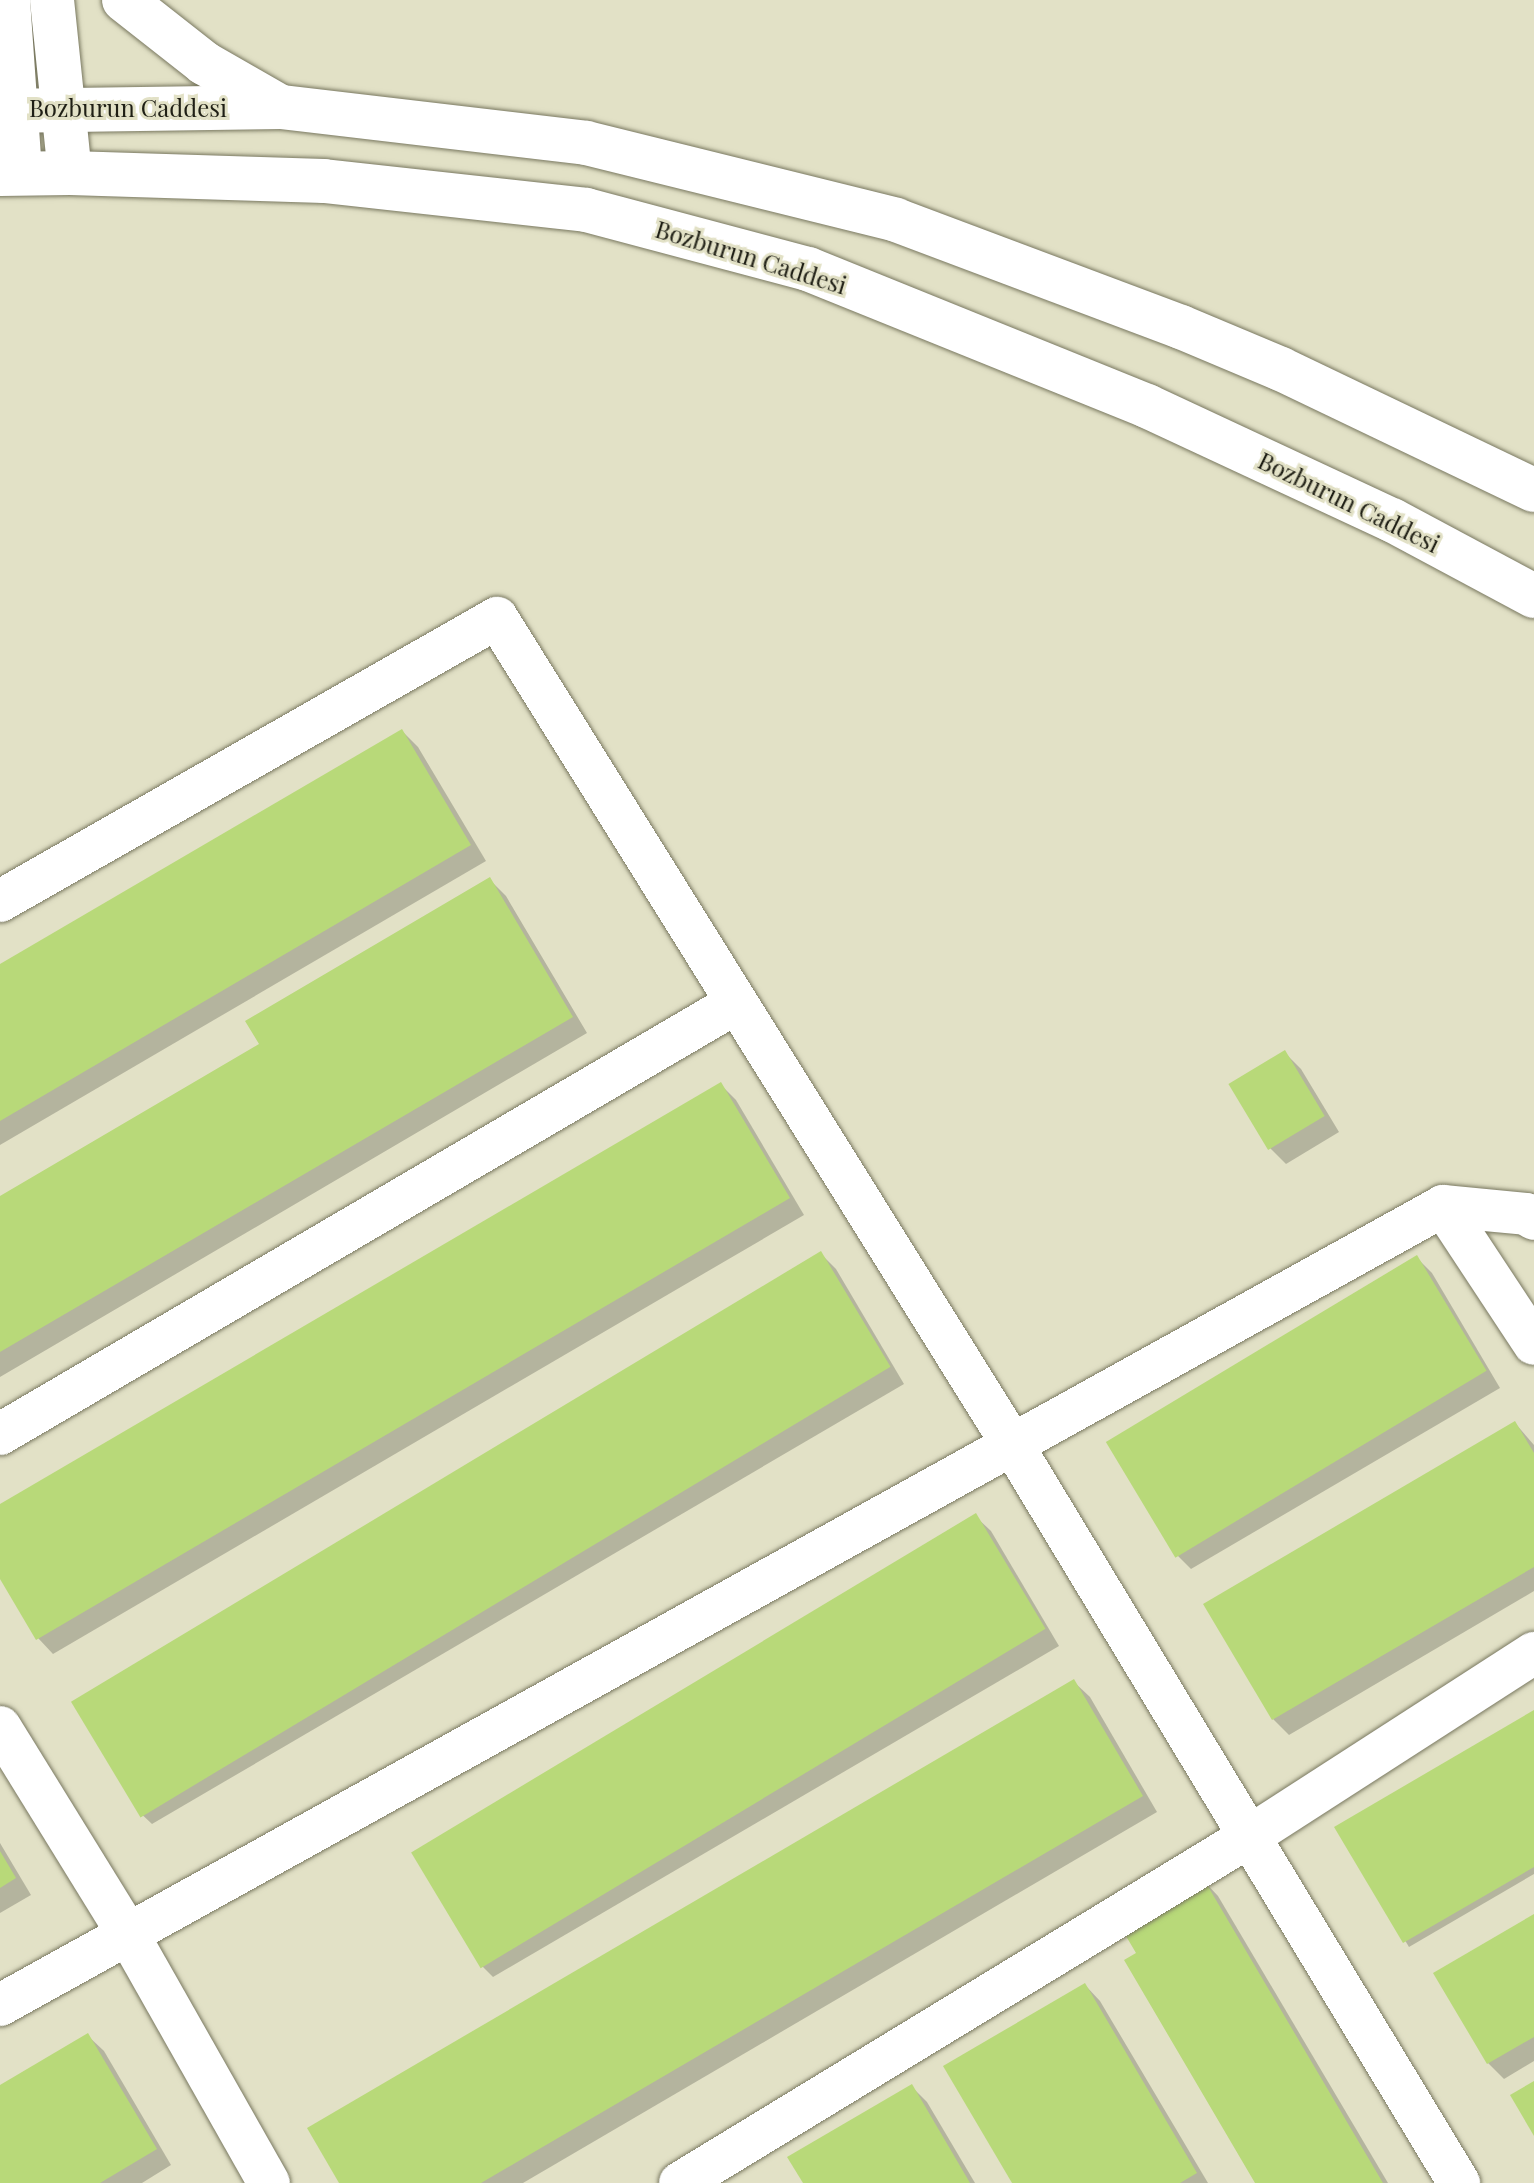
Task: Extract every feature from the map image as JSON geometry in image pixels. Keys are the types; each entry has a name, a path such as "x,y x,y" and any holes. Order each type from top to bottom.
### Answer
{"main road":[{"path":"8,0 10,173"},
{"path":"52,0 70,173"},
{"path":"124,0 204,63 281,107"},
{"name":"Bozburun Caddesi","path":"8,110 281,107 586,143 896,220 1181,327 1281,369 1534,490"},
{"name":"Bozburun Caddesi","path":"10,173 324,181 586,210 808,269 1147,406 1392,520 1534,596"}],"street":[{"path":"0,901 497,618 1012,1444 1459,2183"},
{"path":"0,1434 736,1003"},
{"path":"1443,1206 1534,1344"},
{"path":"0,2005 1443,1206 1526,1214 1534,1219"},
{"path":"680,2183 1250,1836 1534,1653"},
{"path":"0,1727 128,1934 269,2183"}],"building":[{"path":"402,729 471,845 0,1121 0,964"},
{"path":"490,877 573,1017 0,1352 0,1196 259,1044 245,1021"},
{"path":"1285,1050 1325,1116 1268,1150 1228,1084"},
{"path":"721,1082 790,1198 36,1640 0,1579 0,1504"},
{"path":"821,1251 891,1367 141,1817 71,1702"},
{"path":"1417,1255 1487,1371 1175,1558 1106,1442"},
{"path":"1515,1421 1534,1453 1534,1567 1272,1720 1203,1604"},
{"path":"976,1513 1046,1629 481,1968 411,1852"},
{"path":"1074,1679 1143,1796 481,2183 339,2183 307,2128"},
{"path":"1534,1710 1534,1867 1403,1943 1334,1827"},
{"path":"0,1851 16,1878 0,1888"},
{"path":"1203,1878 1383,2183 1255,2183 1124,1960 1136,1953 1120,1926"},
{"path":"1534,1914 1534,2037 1487,2064 1433,1973"},
{"path":"1085,1983 1197,2173 1180,2183 1012,2183 943,2066"},
{"path":"88,2033 157,2149 100,2183 0,2183 0,2085"},
{"path":"1534,2081 1534,2136 1510,2095"},
{"path":"912,2084 970,2183 803,2183 787,2157"}]}
